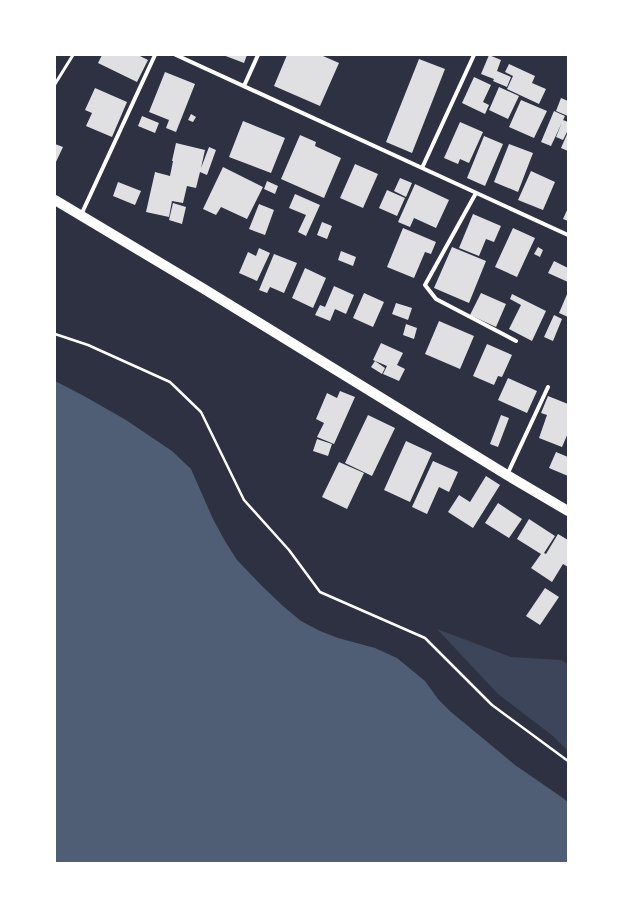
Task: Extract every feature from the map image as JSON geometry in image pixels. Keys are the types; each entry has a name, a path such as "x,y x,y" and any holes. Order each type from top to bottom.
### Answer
{"main road":[{"path":"55,200 211,293 568,511"}],"street":[{"path":"81,215 155,55"},
{"path":"176,55 568,235"},
{"path":"244,86 258,55"},
{"path":"422,168 474,55"},
{"path":"476,193 425,285 436,299 516,341"},
{"path":"507,474 548,387"}],"lane":[{"path":"55,84 73,55"}],"path":[{"path":"55,334 88,345 170,382 201,412 244,500 289,550 320,592 425,638 492,705 568,761"}],"shaded area":[{"path":"55,381 126,420 172,451 191,469 213,519 237,560 262,586 301,621 338,638 375,648 397,658 425,681 438,699 451,712 515,765 568,802 568,863 55,863"},
{"path":"437,629 511,657 561,660 568,664 568,751 553,736 498,694"}],"building":[{"path":"102,55 138,55 148,60 137,82 98,63"},
{"path":"223,55 247,55 244,63"},
{"path":"287,55 324,55 323,56 339,63 320,106 274,86"},
{"path":"489,55 501,60 497,71 511,77 507,87 493,81 494,79 481,74"},
{"path":"419,59 445,69 412,153 386,142"},
{"path":"509,64 535,76 532,83 546,89 539,104 507,89 513,76 505,72"},
{"path":"165,72 195,84 176,132 166,128 169,120 149,112"},
{"path":"474,77 491,85 483,102 489,105 485,114 462,103"},
{"path":"499,87 519,96 508,119 489,110"},
{"path":"95,88 127,102 112,137 86,126 92,113 85,110"},
{"path":"561,98 568,101 568,116 556,111"},
{"path":"521,100 547,111 534,138 509,127"},
{"path":"554,111 565,116 551,146 541,142"},
{"path":"191,114 196,117 193,122 188,120"},
{"path":"142,116 159,123 155,133 138,126"},
{"path":"563,120 568,122 568,130 563,140 556,137"},
{"path":"243,121 285,138 271,173 229,157"},
{"path":"460,122 483,132 469,163 460,159 458,164 444,158"},
{"path":"568,132 568,151 561,148"},
{"path":"300,135 316,142 315,146 341,158 324,198 281,179"},
{"path":"484,136 503,144 485,186 467,178"},
{"path":"176,143 205,150 201,168 209,147 216,150 207,175 200,172 196,188 187,186 183,203 172,201 169,217 146,212 155,172 170,176"},
{"path":"55,144 63,147 55,164"},
{"path":"509,144 533,153 518,192 494,182"},
{"path":"355,164 378,174 363,208 340,198"},
{"path":"223,167 263,187 247,219 221,207 216,215 203,209"},
{"path":"531,171 555,182 543,210 518,200"},
{"path":"400,178 412,183 406,197 394,191"},
{"path":"267,181 278,186 275,194 264,189"},
{"path":"118,182 141,191 135,205 113,196"},
{"path":"415,184 449,200 436,228 414,218 410,227 398,222"},
{"path":"387,190 405,198 397,216 379,208"},
{"path":"295,194 320,205 306,236 298,232 306,215 289,208"},
{"path":"173,203 186,207 182,224 169,220"},
{"path":"259,204 274,210 265,235 249,229"},
{"path":"568,208 568,221 563,219"},
{"path":"473,214 501,226 494,242 486,239 479,256 459,248"},
{"path":"322,222 332,226 327,239 317,235"},
{"path":"403,228 436,242 431,254 425,252 414,278 387,267"},
{"path":"513,228 535,238 517,277 495,267"},
{"path":"452,247 486,261 469,303 434,288"},
{"path":"538,247 543,250 540,257 534,254"},
{"path":"259,248 270,253 257,281 239,273 248,252 256,256"},
{"path":"341,251 356,257 353,266 338,260"},
{"path":"274,254 297,263 284,293 270,287 267,293 259,290"},
{"path":"554,261 568,268 568,282 548,273"},
{"path":"305,268 326,278 313,308 292,298"},
{"path":"334,286 354,295 346,314 335,309 330,321 315,315 320,305 325,307"},
{"path":"568,292 568,317 559,313"},
{"path":"364,293 384,302 373,327 353,318"},
{"path":"481,293 506,304 496,327 470,315"},
{"path":"512,294 546,311 532,341 509,329 521,305 510,299"},
{"path":"396,303 412,308 408,320 392,314"},
{"path":"554,315 562,319 553,341 544,337"},
{"path":"439,321 474,336 460,369 425,354"},
{"path":"406,324 417,328 414,339 403,335"},
{"path":"381,343 403,353 397,365 405,369 399,381 383,374 387,366 373,360"},
{"path":"487,344 512,355 502,377 498,376 494,385 473,376"},
{"path":"375,361 385,368 382,374 371,367"},
{"path":"508,378 537,391 527,413 498,400"},
{"path":"340,391 355,397 334,444 317,437 324,423 316,419 327,393 337,398"},
{"path":"548,396 568,404 568,433 562,447 539,438 547,415 541,413"},
{"path":"368,415 395,428 372,476 345,463"},
{"path":"501,415 509,418 498,447 490,444"},
{"path":"317,439 332,444 328,456 313,451"},
{"path":"406,441 432,453 410,502 384,490"},
{"path":"556,452 568,457 568,476 549,468"},
{"path":"433,461 458,472 449,492 439,487 427,514 412,507"},
{"path":"339,462 364,473 347,509 322,497"},
{"path":"486,476 500,485 473,528 448,512 459,495 470,502"},
{"path":"498,503 522,519 509,538 485,523"},
{"path":"529,519 555,536 544,553 546,554 558,534 568,540 568,567 563,564 552,582 531,568 541,554 517,539"},
{"path":"545,588 559,597 540,625 526,616"}]}
